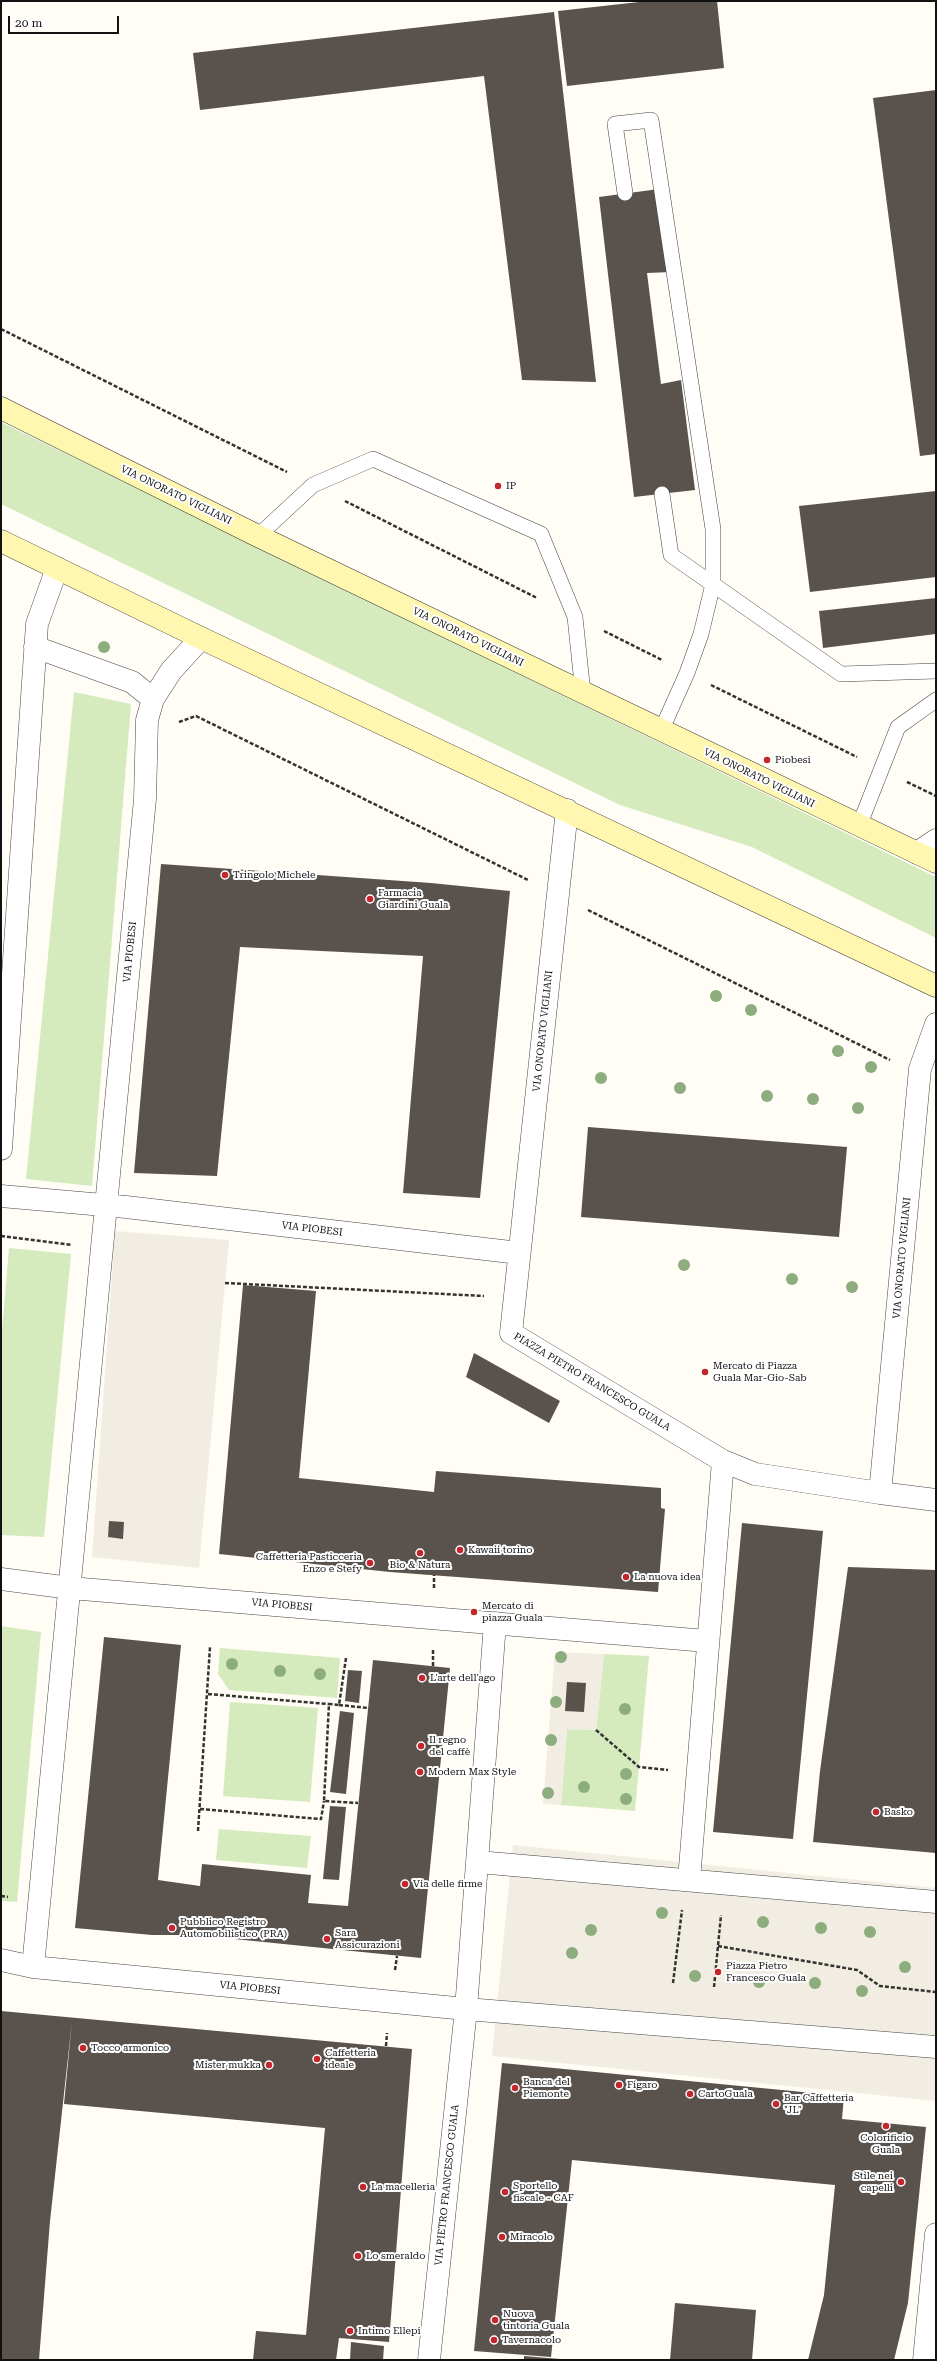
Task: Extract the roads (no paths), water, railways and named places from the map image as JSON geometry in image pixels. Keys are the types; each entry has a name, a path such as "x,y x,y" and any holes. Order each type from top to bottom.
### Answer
{"main road":[{"name":"VIA ONORATO VIGLIANI","path":"1,408 258,536 936,862"},
{"path":"1,541 201,638 936,986"}],"street":[{"path":"1,1149 37,624 57,568"},
{"name":"VIA PIOBESI","path":"33,1967 145,799 147,720 153,699 171,671 201,638"},
{"path":"35,647 132,682 153,699"},
{"name":"VIA ONORATO VIGLIANI","path":"519,1253 567,810"},
{"path":"917,854 936,840"},
{"name":"VIA ONORATO VIGLIANI","path":"880,1493 920,1069 936,1024"},
{"path":"1,1196 105,1205"},
{"name":"VIA PIOBESI","path":"105,1205 519,1253"},
{"name":"PIAZZA PIETRO FRANCESCO GUALA","path":"519,1253 511,1333 723,1461 755,1474 936,1500"},
{"path":"689,1880 707,1641 723,1461"},
{"name":"VIA PIOBESI","path":"1,1579 70,1588 495,1623"},
{"path":"707,1641 495,1623 466,2009 936,2047"},
{"path":"478,1862 936,1902"},
{"name":"VIA PIOBESI","path":"1,1960 33,1967 466,2009"},
{"name":"VIA PIETRO FRANCESCO GUALA","path":"429,2360 466,2009"},
{"path":"924,2360 936,2234"}],"lane":[{"path":"626,193 615,124 651,120 713,529 713,584 701,634 688,673 661,731"},
{"path":"258,536 313,485 373,459 541,534 575,617 583,693"},
{"path":"662,494 671,555 841,674 936,671"},
{"path":"859,826 883,770 898,728 936,700"}],"place":[{"name":"IP","path":"498,486"},
{"name":"Piobesi","path":"767,760"},
{"name":"Tringolo Michele","path":"225,875"},
{"name":"Farmacia Giardini Guala","path":"370,899"},
{"name":"Mercato di Piazza Guala Mar-Gio-Sab","path":"705,1372"},
{"name":"Kawaii torino","path":"460,1550"},
{"name":"Bio & Natura","path":"420,1553"},
{"name":"Caffetteria Pasticceria Enzo e Stefy","path":"370,1563"},
{"name":"La nuova idea","path":"626,1577"},
{"name":"Mercato di piazza Guala","path":"474,1612"},
{"name":"L'arte dell'ago","path":"422,1678"},
{"name":"Il regno del caffè","path":"421,1746"},
{"name":"Modern Max Style","path":"420,1772"},
{"name":"Basko","path":"876,1812"},
{"name":"Via delle firme","path":"405,1884"},
{"name":"Pubblico Registro Automobilistico (PRA)","path":"172,1928"},
{"name":"Sara Assicurazioni","path":"327,1939"},
{"name":"Piazza Pietro Francesco Guala","path":"718,1972"},
{"name":"Tocco armonico","path":"83,2048"},
{"name":"Caffetteria ideale","path":"317,2059"},
{"name":"Mister mukka","path":"269,2065"},
{"name":"Figaro","path":"619,2085"},
{"name":"Banca del Piemonte","path":"515,2088"},
{"name":"CartoGuala","path":"690,2094"},
{"name":"Bar Caffetteria \"JL\"","path":"776,2104"},
{"name":"Colorificio Guala","path":"886,2126"},
{"name":"Stile nei capelli","path":"901,2182"},
{"name":"La macelleria","path":"363,2187"},
{"name":"Sportello fiscale - CAF","path":"505,2192"},
{"name":"Miracolo","path":"502,2237"},
{"name":"Lo smeraldo","path":"358,2256"},
{"name":"Nuova tintoria Guala","path":"495,2320"},
{"name":"Intimo Ellepi","path":"350,2331"},
{"name":"Tavernacolo","path":"494,2340"}]}
